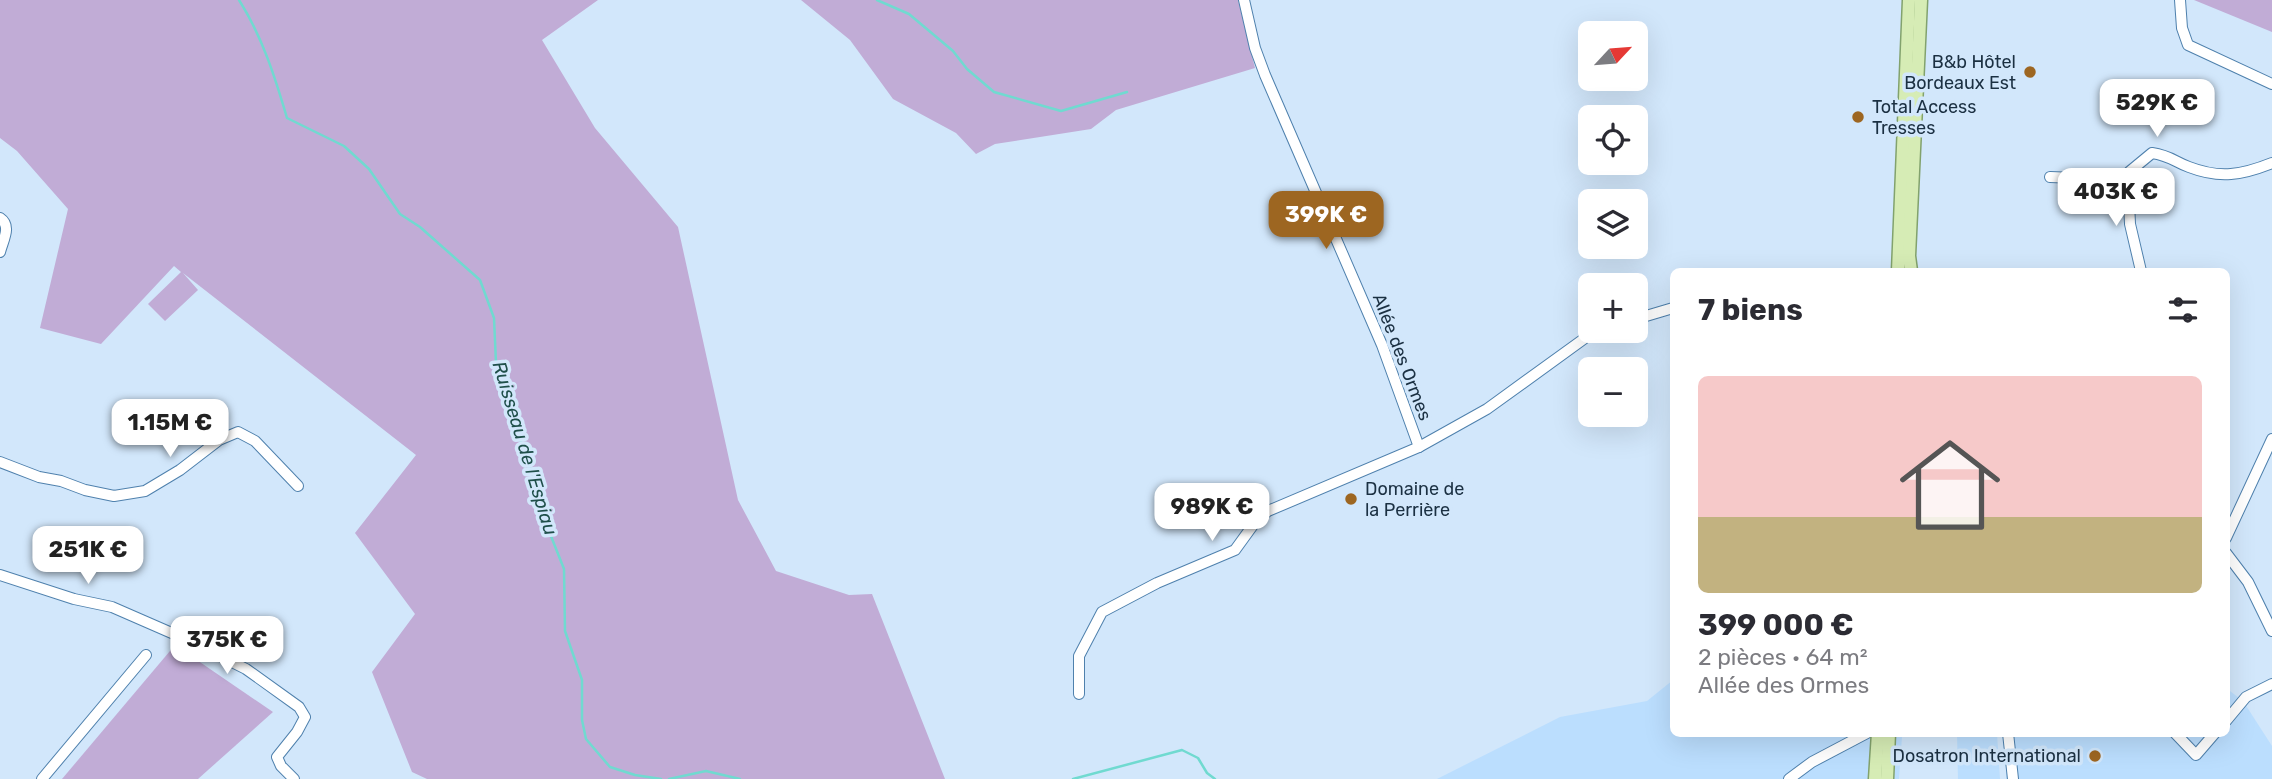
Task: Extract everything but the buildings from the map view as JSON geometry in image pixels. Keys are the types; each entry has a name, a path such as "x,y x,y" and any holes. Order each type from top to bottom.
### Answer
{"main road":[{"path":"1898,268 1909,0"},
{"path":"1911,268 1921,0"},
{"path":"1875,779 1878,737"},
{"path":"1887,779 1889,737"}],"street":[{"name":"Allée des Ormes","path":"1244,0 1255,48 1382,345 1419,447"},
{"path":"2180,0 2182,28 2188,45 2272,83"},
{"path":"2140,268 2130,224 2128,180 2129,172 2152,153 2170,156 2188,167 2216,174 2244,174 2272,163"},
{"path":"2050,177 2128,180"},
{"path":"0,218 5,221 7,228 0,252"},
{"path":"1648,315 1670,309"},
{"path":"1079,694 1079,656 1102,612 1157,583 1235,550 1256,520 1268,511 1419,447 1487,409 1578,343"},
{"path":"0,461 39,477 114,496 145,491 180,470 219,440 238,432 255,441 298,486"},
{"path":"2230,529 2272,439"},
{"path":"2230,559 2248,582 2272,631"},
{"path":"0,575 74,599 112,607 246,669 299,707 305,717 277,757 281,766 294,779"},
{"path":"42,779 146,655"},
{"path":"2230,716 2246,697 2272,684"},
{"path":"1789,779 1812,762 1859,737"},
{"path":"2008,737 2013,779"},
{"path":"2179,737 2196,755 2212,737"}],"shaded area":[{"path":"0,0 598,0 542,40 595,128 678,227 738,500 776,571 849,595 872,594 945,779 427,779 412,772 372,672 415,614 355,533 416,455 183,273 198,290 165,321 148,304 181,272 174,266 101,344 40,328 68,209 17,151 0,138"},
{"path":"801,0 1238,0 1255,68 1116,110 1091,129 995,144 976,154 956,133 893,99 850,40"},
{"path":"2194,0 2272,0 2272,32"},
{"path":"175,645 273,712 198,779 62,779"},
{"path":"1670,682 1670,737 1902,737 1899,779 1437,779 1560,717 1647,701"},
{"path":"2230,691 2243,701 2272,746 2272,779 2006,779 2006,737 2230,737"},
{"path":"1957,737 1997,737 2000,779 1958,779"}],"waterway":[{"name":"Ruisseau de l'Espiau","path":"239,0 261,42 287,118 344,146 369,169 400,214 420,227 480,280 494,318 496,363 530,470 541,491 547,526 564,569 565,631 582,680 582,720 586,739 610,767 661,779"},
{"path":"877,0 909,14 953,51 967,69 994,92 1061,111 1127,92"},
{"name":"Ruisseau de l'Espiau","path":"1073,779 1182,750 1198,758 1207,773 1215,779"},
{"name":"Ruisseau de l'Espiau","path":"669,779 706,771 740,779"}],"place":[{"name":"B&b Hôtel Bordeaux Est","path":"2030,72"},
{"name":"Total Access Tresses","path":"1858,117"},
{"name":"Domaine de la Perrière","path":"1351,499"},
{"name":"Dosatron International","path":"2095,756"}]}
